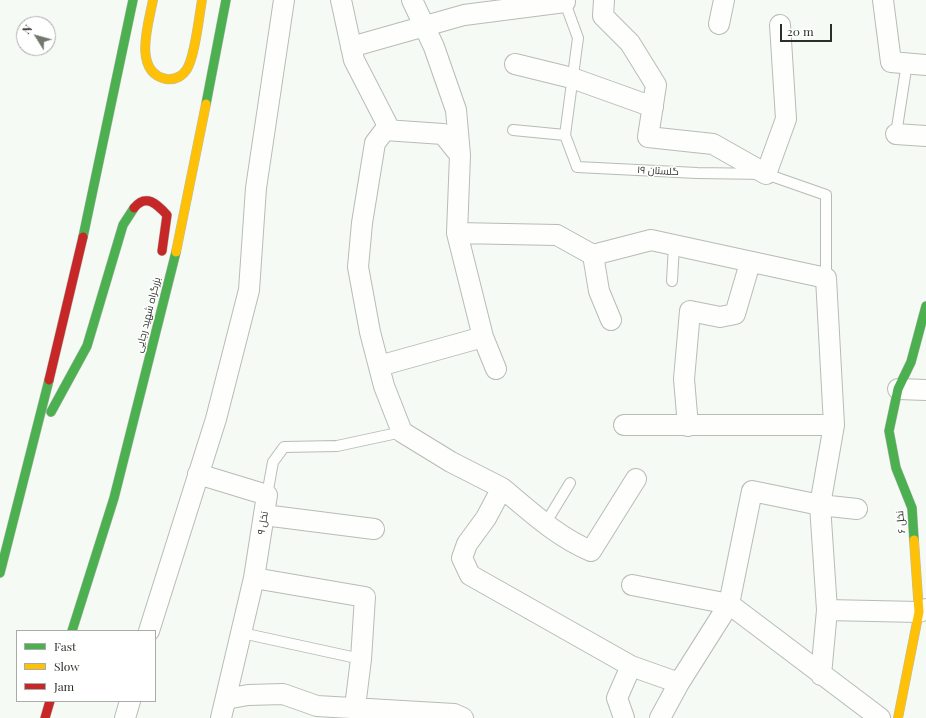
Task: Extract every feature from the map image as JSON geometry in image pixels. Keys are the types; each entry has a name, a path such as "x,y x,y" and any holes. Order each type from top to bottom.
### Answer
{"main road":[{"path":"0,573 35,440 114,103 133,0"},
{"path":"153,0 145,55 149,68 159,77 168,79 179,77 186,72 190,63 202,0"},
{"name":"بزرگراه شهید رجایی","path":"72,630 114,498 182,228 226,0"},
{"path":"35,440 87,346 123,225 132,208 141,200 150,200 157,203 167,215 167,225 160,262"},
{"path":"154,338 156,292"},
{"name":"نخل ۶","path":"898,718 923,610 912,508 896,468 889,431 898,389 912,362 924,328 926,306"},
{"path":"45,718 50,702"}],"street":[{"path":"149,630 216,419 249,290 256,188 284,0"},
{"path":"341,0 354,60 388,126 375,143 362,223 358,267 370,332 384,386 402,432 451,462 502,488 545,524 574,544 591,551 636,478"},
{"path":"412,0 434,47 456,110 460,155 457,233 483,337 496,369"},
{"path":"604,0 603,16 630,43 656,85 648,137 713,144 766,174 786,119 780,25"},
{"path":"719,24 724,0"},
{"path":"883,0 891,62 917,64"},
{"path":"351,47 508,4 565,1"},
{"path":"515,64 572,78 653,107"},
{"path":"385,130 443,134 460,155"},
{"path":"896,134 926,136"},
{"path":"457,233 557,235 593,256 651,240 750,263 826,278 834,425 820,505 827,610 821,675"},
{"path":"593,256 599,291 611,320"},
{"path":"688,426 684,378 690,311 720,317 735,314 750,263"},
{"path":"379,366 483,337"},
{"path":"898,389 926,390"},
{"path":"624,426 834,425"},
{"path":"198,474 267,495"},
{"path":"502,488 486,518 467,544 462,558 470,575 631,666 679,683"},
{"path":"660,718 679,683 729,604 752,491 820,505 857,509"},
{"name":"نخل ۹","path":"224,709 254,578 267,495"},
{"path":"264,515 374,529"},
{"path":"254,578 364,597 361,659 355,707"},
{"path":"632,585 729,604 821,675 880,718"},
{"path":"827,610 923,610"},
{"path":"624,718 617,698 631,666"},
{"path":"224,709 248,695 283,694 317,706 355,707 454,714 463,718"},
{"path":"125,718 130,702"}],"lane":[{"name":"گلستان ۱۹","path":"565,1 578,38 565,135 577,167 697,174 766,174 826,194 826,278"},
{"path":"896,134 917,64"},
{"path":"513,130 565,135"},
{"path":"672,281 674,245"},
{"name":"نخل ۹","path":"267,495 273,462 284,447 337,446 402,432"},
{"path":"545,524 570,482"},
{"path":"242,633 361,659"}],"traffic: fast":[{"path":"83,237 133,0"},
{"path":"206,104 226,0"},
{"path":"51,412 87,346 123,225 134,208"},
{"path":"72,630 114,498 176,252"},
{"path":"914,540 912,508 896,468 889,431 898,389 911,362 926,306"},
{"path":"0,573 49,380"}],"traffic: slow":[{"path":"153,0 146,33 146,57 149,67 156,74 166,79 181,76 190,63 202,0"},
{"path":"176,252 206,104"},
{"path":"898,718 919,612 914,540"}],"traffic: jam":[{"path":"134,208 143,201 147,201 155,204 167,215 162,251"},
{"path":"49,380 83,237"},
{"path":"45,718 50,702"}]}
